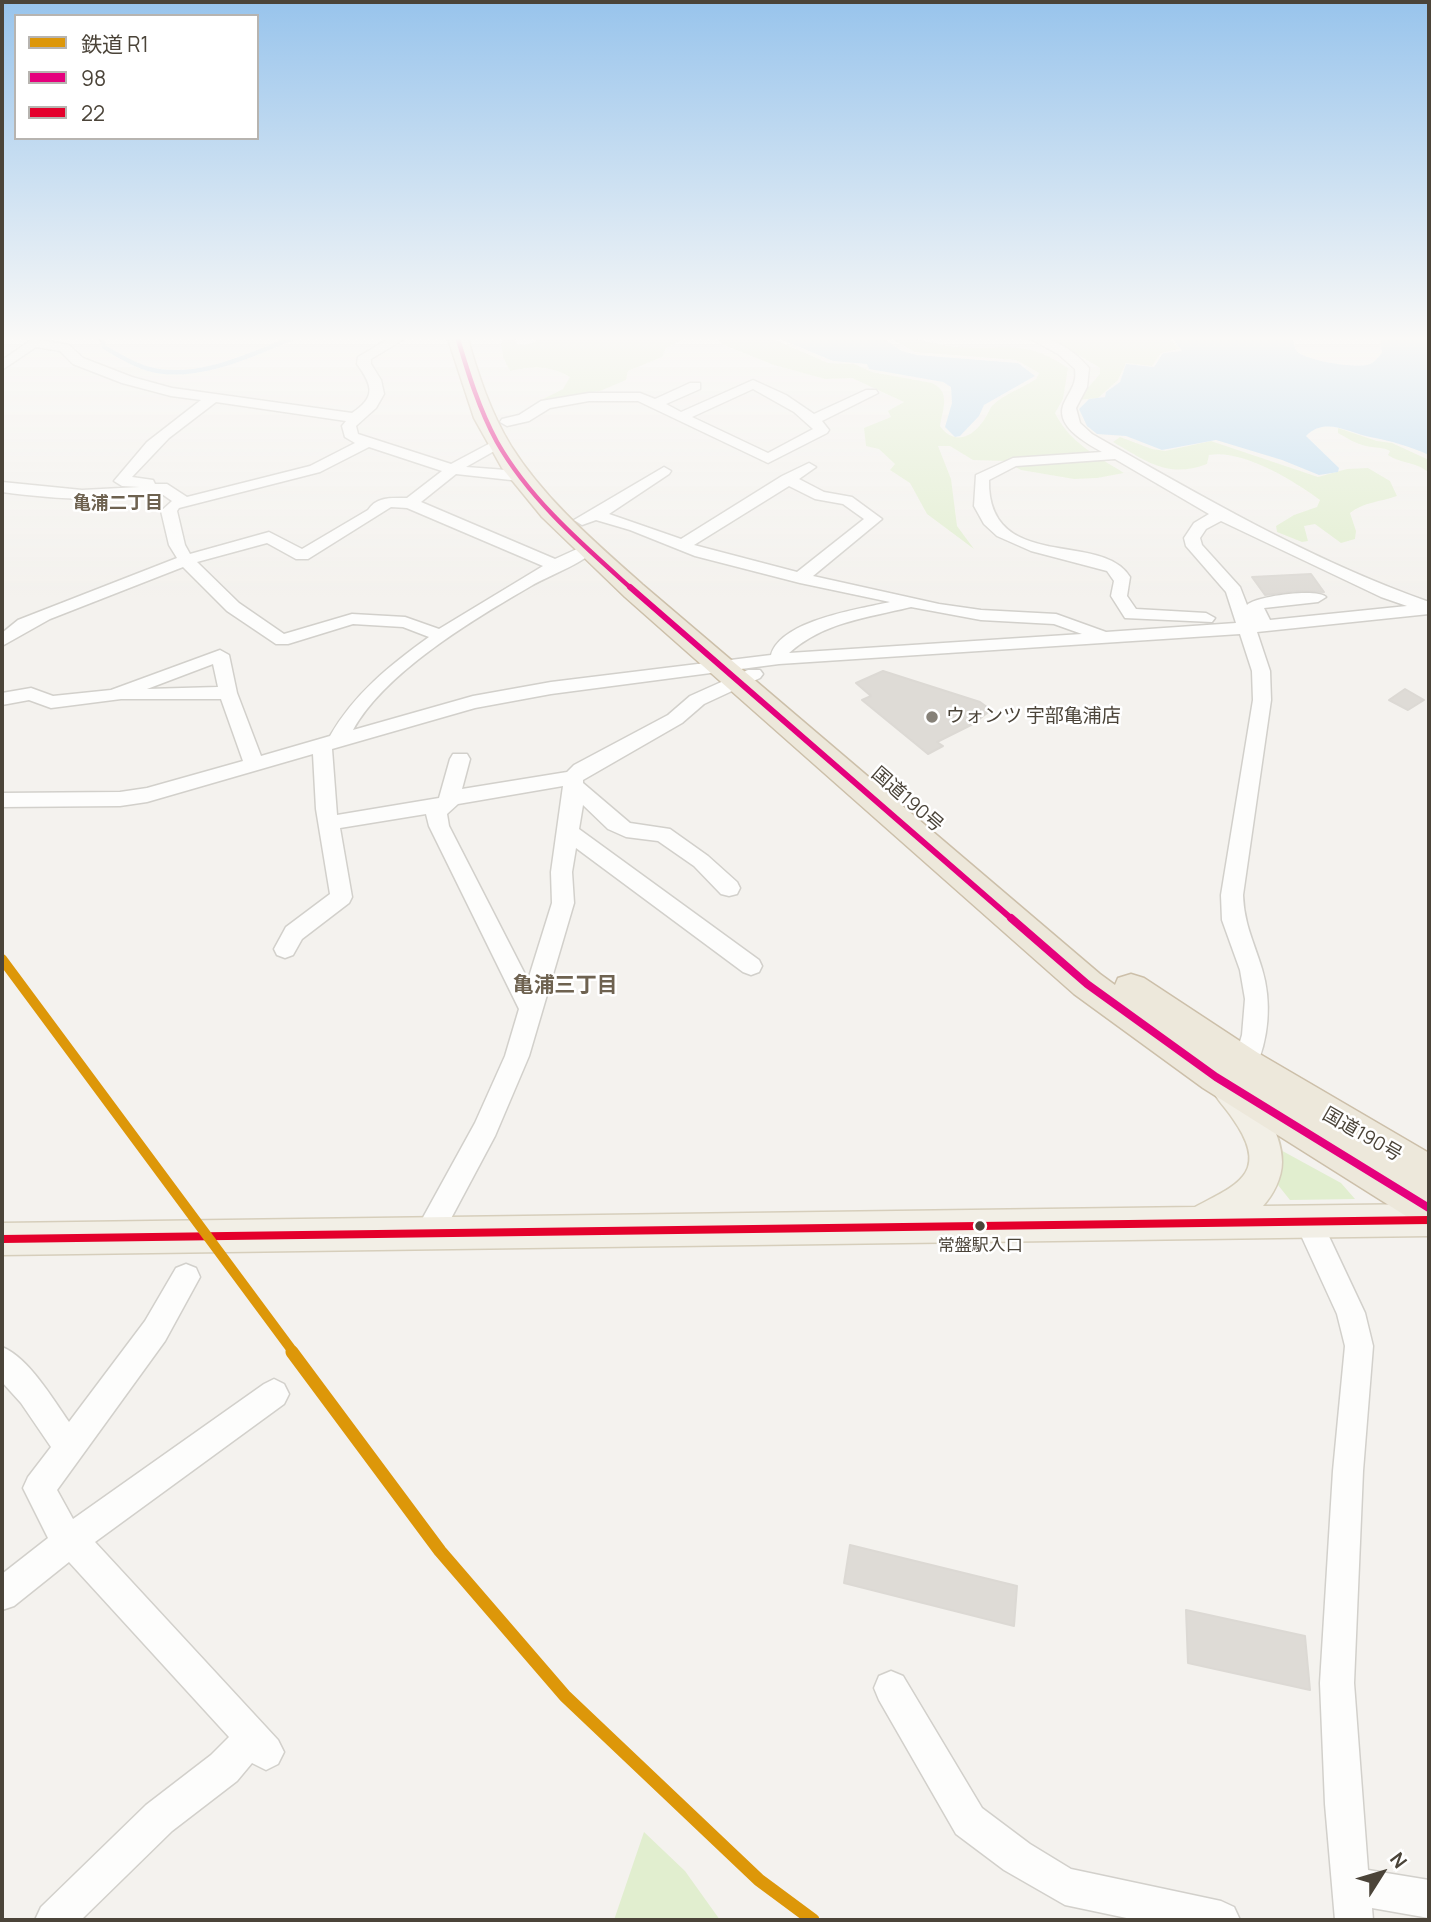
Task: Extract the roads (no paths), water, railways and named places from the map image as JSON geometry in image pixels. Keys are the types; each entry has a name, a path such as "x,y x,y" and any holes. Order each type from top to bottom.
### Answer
{"highway":[{"name":"国道190号","path":"498,426 589,528 748,668 1087,984 1231,1071 1429,1208"},
{"name":"国道190号","path":"501,426 520,476 563,525 589,528"},
{"name":"国道190号","path":"1231,1071 1429,1174"}],"main road":[{"path":"1198,1222 1242,1202 1255,1191 1263,1177 1265,1156 1231,1071"},
{"path":"2,1239 1429,1220"}],"street":[{"path":"175,426 135,461 122,481 142,481 162,487 182,501"},
{"path":"349,426 352,437 451,471 494,477 520,476"},
{"path":"410,503 513,426"},
{"path":"699,426 768,459 822,430 819,426"},
{"path":"1077,426 1087,437 1219,515 1387,593 1429,608"},
{"path":"368,442 314,469 174,505 169,511 177,545 187,561 233,607 282,640 352,619 405,622 443,636"},
{"path":"1116,455 1013,462 981,478 982,506 991,521 1023,543 1108,564 1120,572 1124,583 1119,596 1131,614 1251,626"},
{"path":"681,546 809,467"},
{"path":"285,949 294,933 341,897 329,823 330,742 369,692 393,671 443,636 555,565 589,528 664,471"},
{"path":"787,480 820,496 847,500 874,519 800,578"},
{"path":"2,487 93,497 137,493 162,487"},
{"path":"2,641 24,624 44,615 187,561 269,537 302,556 389,502 410,503 555,565"},
{"path":"1219,515 1200,526 1192,538 1194,547 1234,591 1251,626 1261,671 1262,700 1232,895 1233,920 1251,970 1257,999 1254,1035 1231,1071"},
{"path":"589,528 636,527 681,546 800,578 981,615 1056,618 1103,637"},
{"path":"1251,626 1254,608 1259,603 1318,597"},
{"path":"429,1232 486,1128 517,1056 563,903 559,885 570,833 573,782 581,770 675,719 697,700 780,651 789,642 821,622 909,602"},
{"path":"2,800 120,799 147,795 477,702 551,688 1429,608"},
{"path":"114,695 220,655 228,693 254,764"},
{"path":"2,699 30,694 51,702 114,695 228,693"},
{"path":"460,759 449,801 436,813 439,826 531,1009"},
{"path":"329,823 573,782"},
{"path":"573,782 615,824 626,830 663,834 701,861 730,888"},
{"path":"570,833 751,966"},
{"path":"1307,1220 1351,1313 1359,1346 1348,1471 1337,1683 1351,1903 1429,1899"},
{"path":"54,1920 159,1818 259,1745 58,1526 39,1488 155,1331 186,1277"},
{"path":"2,1362 31,1393 69,1447"},
{"path":"2,1594 70,1539 274,1394"},
{"path":"891,1688 969,1821 1017,1857 1065,1886 1220,1920"}],"water":[{"path":"970,426 960,436 955,437 945,427"},
{"path":"1087,426 1429,426 1429,455 1400,444 1329,426 1321,427 1306,436 1339,468 1338,472 1319,475 1282,460 1216,440 1162,450 1126,436 1097,434"}],"rail line":[{"name":"R1","path":"2,959 440,1551 565,1696 759,1880 813,1920"}],"place":[{"name":"ウォンツ 宇部亀浦店","path":"932,717"},
{"name":"常盤駅入口","path":"980,1226"}],"district":[{"name":"亀浦二丁目","path":"118,504"},
{"name":"亀浦三丁目","path":"565,986"}]}
